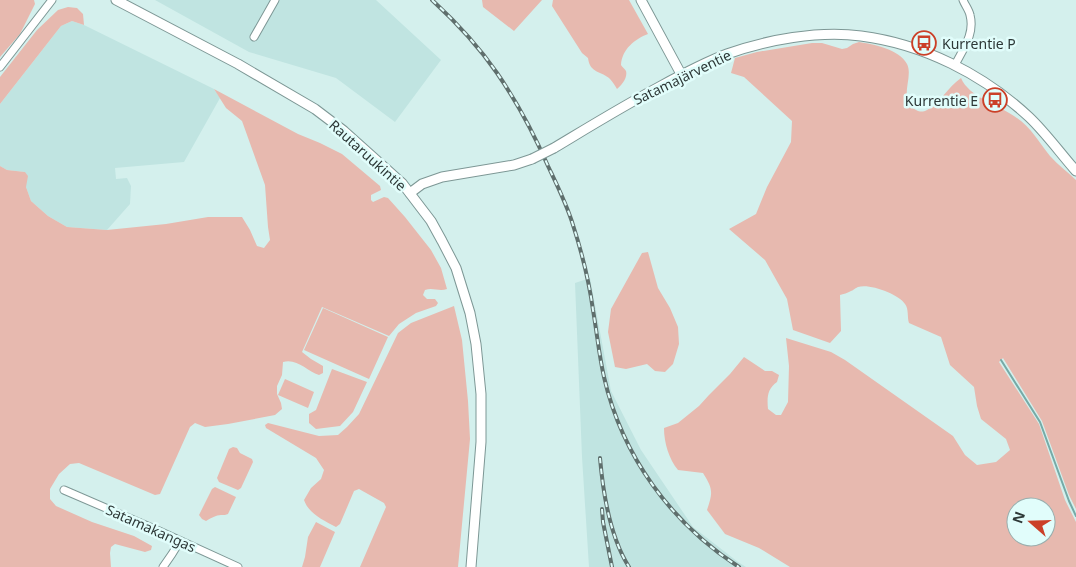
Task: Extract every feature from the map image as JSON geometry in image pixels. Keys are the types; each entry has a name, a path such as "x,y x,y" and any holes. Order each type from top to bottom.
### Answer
{"street":[{"path":"0,67 52,0"},
{"name":"Rautaruukintie","path":"116,0 238,64 315,110 344,131 402,183 431,221 456,268 470,313 476,344 481,394 481,442 471,567"},
{"path":"254,37 275,0"},
{"path":"641,0 681,74"},
{"path":"955,65 970,35 970,15 963,0"},
{"name":"Satamajärventie","path":"410,193 422,184 442,178 514,165 532,159 681,74 727,54 786,38 831,34 859,36 894,42 921,50 955,65 985,82 1030,118 1076,171"},
{"name":"Satamakangas","path":"64,490 238,567"},
{"path":"163,567 180,541"}],"shaded area":[{"path":"0,0 34,0 35,4 20,34 0,57"},
{"path":"155,0 376,0 441,60 395,122 336,78 249,52"},
{"path":"482,0 542,0 514,31 483,7"},
{"path":"553,0 629,0 648,34 630,45 624,54 621,65 626,71 626,76 617,89 607,76 591,67 588,58 582,53 552,6"},
{"path":"68,7 77,8 83,14 84,25 72,21 61,26 0,104 0,77 37,30 58,10"},
{"path":"72,21 84,25 214,89 220,98 184,162 115,168 116,179 127,178 131,186 130,204 107,230 67,227 48,216 31,201 26,187 25,172 7,170 0,166 0,104 61,26"},
{"path":"859,42 892,51 903,59 909,70 908,101 910,106 919,111 932,107 961,78 970,90 1014,116 1025,125 1050,156 1076,180 1076,509 1042,421 1003,358 999,362 1039,424 1065,500 1076,522 1076,567 790,567 759,548 725,534 707,510 711,491 703,473 678,470 670,456 666,445 664,428 678,423 699,406 744,357 765,371 772,371 779,375 777,382 769,391 768,409 776,415 781,415 788,402 789,366 786,338 831,352 845,360 953,436 965,455 977,465 996,462 1010,450 1006,439 981,419 974,387 950,365 941,337 909,323 907,308 902,300 876,288 858,287 840,295 841,331 830,343 793,330 787,299 765,260 729,229 756,214 767,187 791,142 792,121 744,77 731,73 735,58 757,52 812,43 822,43 842,49"},
{"path":"214,89 298,134 342,154 380,186 381,190 371,195 371,200 373,202 384,197 388,198 405,217 431,250 441,268 447,289 425,290 423,295 427,299 435,299 438,303 436,306 416,313 399,324 389,336 322,307 302,352 323,366 323,373 319,375 297,363 283,362 282,375 277,386 277,394 282,409 275,415 205,427 195,423 190,427 160,494 155,495 79,463 70,464 59,474 50,489 50,499 56,506 92,522 134,536 152,546 151,550 145,552 115,544 111,547 111,567 0,567 0,166 7,170 25,172 28,176 26,187 31,201 48,216 67,227 107,230 166,224 208,217 242,217 257,246 264,248 270,240 265,185 242,121 226,108"},
{"path":"648,252 658,288 670,308 678,327 679,344 673,364 665,372 655,371 647,364 626,369 615,367 608,332 611,309 642,253"},
{"path":"590,278 611,391 641,450 693,527 746,567 589,567 582,457 575,283"},
{"path":"454,306 462,340 470,439 458,567 360,567 386,507 384,503 359,489 354,491 340,524 336,527 321,519 309,509 304,500 311,488 321,479 324,470 316,458 266,428 265,425 268,423 319,436 338,435 359,414 398,333 411,323"},
{"path":"323,308 388,337 369,379 304,350"},
{"path":"332,369 367,382 353,412 340,426 316,429 309,423 309,414 316,410"},
{"path":"285,379 314,392 308,408 278,395"},
{"path":"233,447 252,459 253,462 241,488 238,490 219,482 217,478 229,449"},
{"path":"215,487 236,497 228,514 215,516 206,521 199,515 212,489"},
{"path":"316,522 335,532 320,567 302,567 308,537"}],"waterway":[{"path":"1001,360 1040,422 1076,516"}],"railway":[{"path":"432,0 475,44 490,63 531,130 562,195 585,267 602,369 612,406 623,434 637,460 671,508 692,530 739,567"},
{"path":"600,458 608,514 622,555 629,567"},
{"path":"602,509 612,567"}],"place":[{"name":"Kurrentie P","path":"924,43"},
{"name":"Kurrentie E","path":"995,100"}]}
